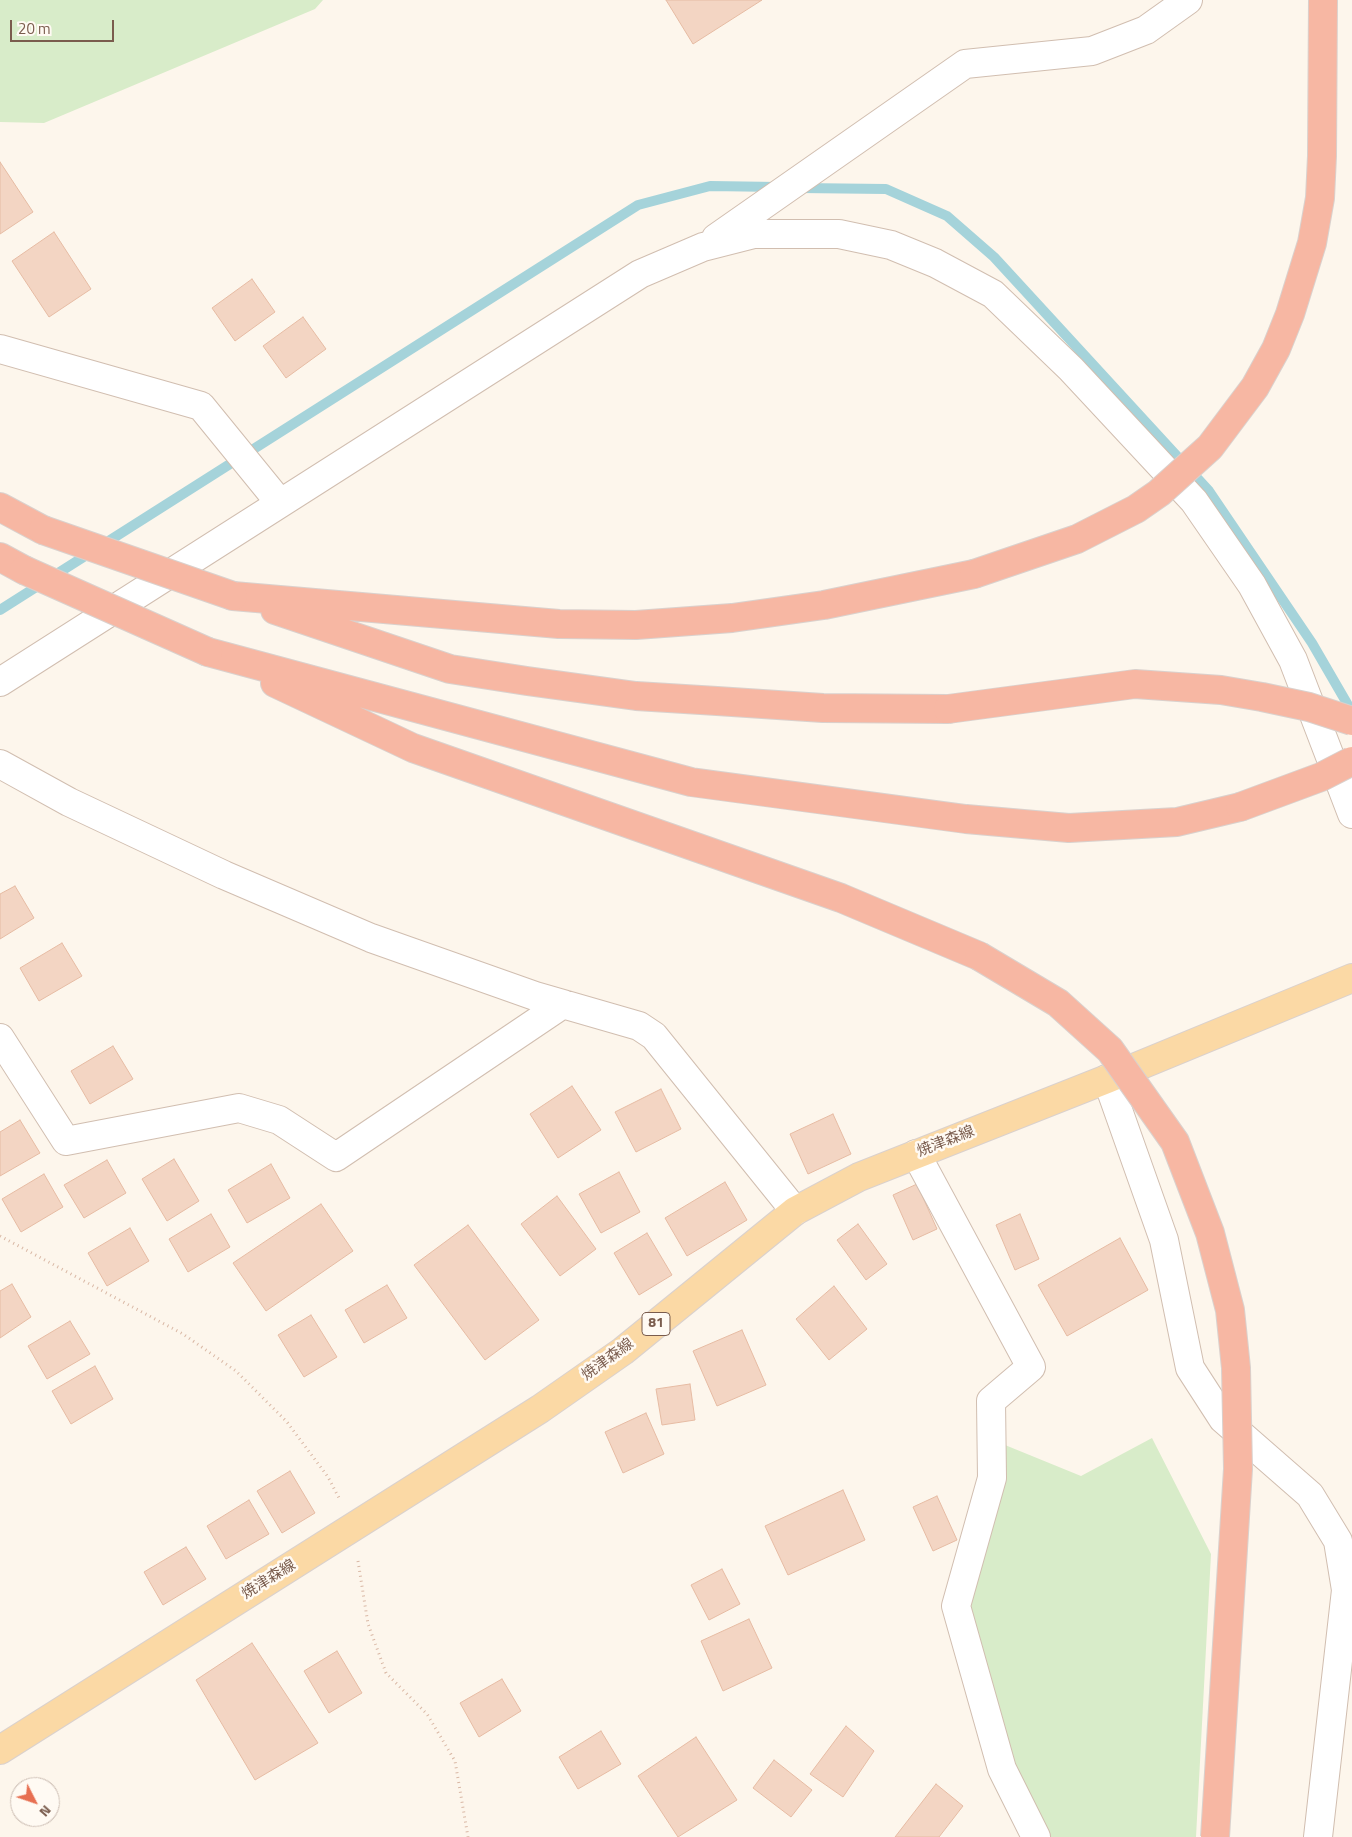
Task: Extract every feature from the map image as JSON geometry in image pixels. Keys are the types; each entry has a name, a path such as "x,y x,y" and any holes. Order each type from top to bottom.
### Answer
{"highway":[{"path":"233,596 558,624 636,625 732,618 824,605 974,574 1013,562 1077,538 1136,509 1159,493 1210,447 1255,387 1276,349 1290,314 1312,243 1320,198 1323,0"},
{"path":"0,507 43,530 450,669 518,680 636,696 823,708 948,709 1135,684 1221,690 1262,696 1309,707 1352,721"},
{"path":"0,557 24,570 208,652 412,748 841,898 979,956 1058,1003 1110,1050 1175,1142 1210,1233 1230,1310 1236,1368 1238,1469 1214,1837"},
{"path":"208,652 691,782 966,819 1069,828 1178,822 1240,807 1321,777 1352,761"}],"main road":[{"name":"焼津森線","path":"0,1750 540,1409 623,1351 795,1211 859,1177 1107,1079 1352,978"}],"street":[{"path":"703,247 965,64 1092,51 1146,30 1188,0"},
{"path":"0,682 640,274 703,247 754,234 839,234 891,245 935,263 993,294 1071,369 1194,501 1252,585 1293,660 1352,814"},
{"path":"0,349 201,406 280,503"},
{"path":"0,764 69,802 224,876 353,930 535,996 639,1026 654,1036 795,1211"},
{"path":"0,1038 66,1142 239,1108 279,1120 336,1157 563,1004"},
{"path":"1107,1079 1164,1240 1190,1368 1223,1419 1310,1495 1338,1541 1346,1590 1318,1837"},
{"path":"916,1154 1031,1367 990,1401 992,1478 956,1606 1002,1769 1036,1837"}],"path":[{"path":"0,1236 183,1334 236,1371 287,1422 328,1477 353,1527 368,1624 386,1673 427,1714 455,1762 468,1837"}],"green space":[{"path":"0,0 323,0 315,9 44,123 0,122"},
{"path":"1152,1438 1211,1554 1196,1837 1051,1837 1006,1753 963,1581 1005,1445 1081,1476"}],"building":[{"path":"666,0 762,0 693,44"},
{"path":"0,162 33,212 0,234"},
{"path":"54,232 91,289 49,317 12,261"},
{"path":"252,279 275,312 235,341 212,308"},
{"path":"303,317 326,349 286,378 263,346"},
{"path":"15,886 34,918 0,939 0,894"},
{"path":"62,943 82,976 39,1001 20,968"},
{"path":"113,1046 133,1079 90,1104 71,1071"},
{"path":"572,1086 601,1130 558,1158 530,1114"},
{"path":"661,1089 681,1129 636,1152 615,1112"},
{"path":"833,1114 851,1154 808,1174 790,1134"},
{"path":"20,1120 40,1153 0,1176 0,1132"},
{"path":"174,1159 199,1201 167,1221 142,1179"},
{"path":"107,1160 126,1193 84,1218 64,1185"},
{"path":"271,1164 290,1198 247,1223 228,1190"},
{"path":"619,1172 640,1212 601,1233 579,1194"},
{"path":"44,1174 63,1207 21,1232 2,1199"},
{"path":"725,1182 747,1220 687,1256 665,1218"},
{"path":"917,1184 937,1229 913,1240 893,1195"},
{"path":"557,1196 596,1249 560,1276 521,1224"},
{"path":"321,1204 353,1251 266,1311 233,1263"},
{"path":"211,1214 230,1247 188,1272 169,1239"},
{"path":"1020,1214 1039,1259 1015,1270 996,1225"},
{"path":"858,1224 887,1264 866,1280 837,1240"},
{"path":"468,1225 539,1320 485,1360 414,1265"},
{"path":"130,1228 149,1261 107,1286 88,1253"},
{"path":"647,1233 672,1275 639,1295 614,1253"},
{"path":"1120,1238 1148,1290 1067,1336 1038,1285"},
{"path":"12,1284 31,1317 0,1338 0,1291"},
{"path":"387,1285 407,1318 364,1343 345,1310"},
{"path":"834,1286 867,1329 829,1360 796,1319"},
{"path":"311,1315 337,1357 304,1377 278,1335"},
{"path":"70,1321 90,1354 47,1379 28,1346"},
{"path":"742,1330 766,1385 717,1406 693,1351"},
{"path":"95,1366 113,1399 71,1424 52,1391"},
{"path":"690,1384 695,1420 662,1425 656,1389"},
{"path":"646,1413 664,1454 623,1473 605,1432"},
{"path":"290,1471 315,1513 282,1533 257,1491"},
{"path":"843,1490 865,1540 788,1575 765,1526"},
{"path":"937,1496 957,1540 933,1551 913,1507"},
{"path":"249,1500 269,1534 226,1559 207,1526"},
{"path":"186,1547 206,1579 163,1605 144,1572"},
{"path":"722,1569 740,1604 709,1620 691,1585"},
{"path":"749,1619 772,1668 723,1691 701,1641"},
{"path":"252,1643 318,1743 255,1780 196,1680"},
{"path":"337,1651 362,1693 329,1713 304,1671"},
{"path":"502,1679 521,1711 479,1737 460,1703"},
{"path":"846,1726 874,1751 843,1797 810,1774"},
{"path":"601,1731 621,1764 578,1789 559,1757"},
{"path":"696,1737 737,1800 678,1837 638,1776"},
{"path":"774,1760 812,1790 791,1817 753,1788"},
{"path":"936,1784 963,1806 939,1837 895,1837"}],"waterway":[{"path":"0,610 638,205 710,186 778,187"},
{"path":"800,188 886,189 947,216 994,257 1209,491 1312,643 1352,712"}]}
